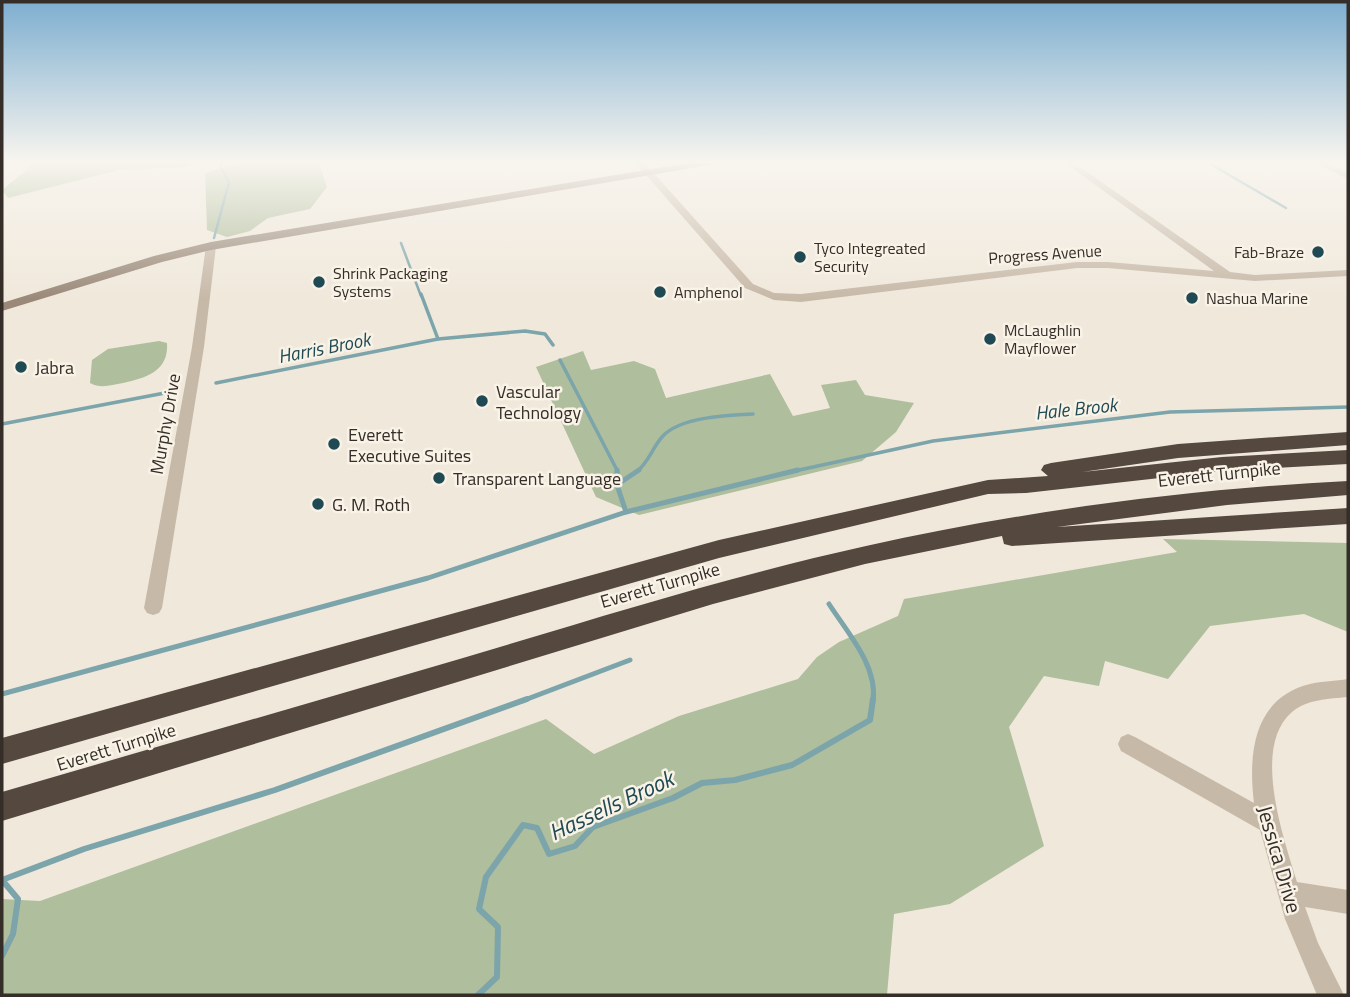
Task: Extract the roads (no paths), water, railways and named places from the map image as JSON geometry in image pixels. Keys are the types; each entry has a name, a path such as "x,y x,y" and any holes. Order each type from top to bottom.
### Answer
{"highway":[{"path":"988,487 1039,472 1132,457 1226,446 1348,438"},
{"name":"Everett Turnpike","path":"2,751 719,549 988,487 1026,486 1223,464 1348,457"},
{"name":"Everett Turnpike","path":"2,807 699,598 916,544 1020,524 1122,509 1235,496 1348,488"},
{"path":"916,544 1348,516"}],"street":[{"path":"2,307 158,259 211,246 444,207"},
{"name":"Progress Avenue","path":"679,207 749,286 761,294 787,298 1077,265 1108,265 1228,277 1275,278 1348,273"},
{"path":"1130,207 1228,277"},
{"name":"Murphy Drive","path":"153,608 198,347 211,246"},
{"name":"Jessica Drive","path":"1331,995 1306,943 1267,822 1261,789 1261,764 1264,746 1275,717 1290,702 1311,692 1348,688"},
{"path":"1128,744 1267,822"},
{"path":"1288,891 1348,902"}],"waterway":[{"name":"Harris Brook","path":"214,238 222,207"},
{"path":"401,243 421,296"},
{"path":"421,294 438,339"},
{"name":"Hassells Brook","path":"438,339 525,331 545,334 553,345"},
{"name":"Harris Brook","path":"216,383 438,339"},
{"name":"Hassells Brook","path":"560,360 617,470"},
{"path":"2,424 170,392"},
{"name":"Hale Brook","path":"790,472 933,441 1170,412 1348,407"},
{"path":"636,472 644,465 662,437 680,425 704,418 753,414"},
{"name":"Hassells Brook","path":"617,470 617,485 626,512"},
{"name":"Hassells Brook","path":"626,512 798,470"},
{"path":"618,484 636,472"},
{"path":"2,694 428,578 626,512"},
{"name":"Hassells Brook","path":"829,604 866,662 871,675 873,699"},
{"path":"522,701 630,660"},
{"path":"2,956 13,934 18,899 2,880 84,849 275,790 527,699"},
{"name":"Hassells Brook","path":"478,995 497,977 498,927 479,909 486,877 523,825 537,828 549,854 575,846 593,827 673,798 702,783 735,780 792,765 870,720 873,699"}],"place":[{"name":"Fab-Braze","path":"1318,252"},
{"name":"Tyco Integreated Security","path":"800,257"},
{"name":"Shrink Packaging Systems","path":"319,282"},
{"name":"Amphenol","path":"660,292"},
{"name":"Nashua Marine","path":"1192,298"},
{"name":"McLaughlin Mayflower","path":"990,339"},
{"name":"Jabra","path":"21,367"},
{"name":"Vascular Technology","path":"482,401"},
{"name":"Everett Executive Suites","path":"334,444"},
{"name":"Transparent Language","path":"439,478"},
{"name":"G. M. Roth","path":"318,504"}]}
